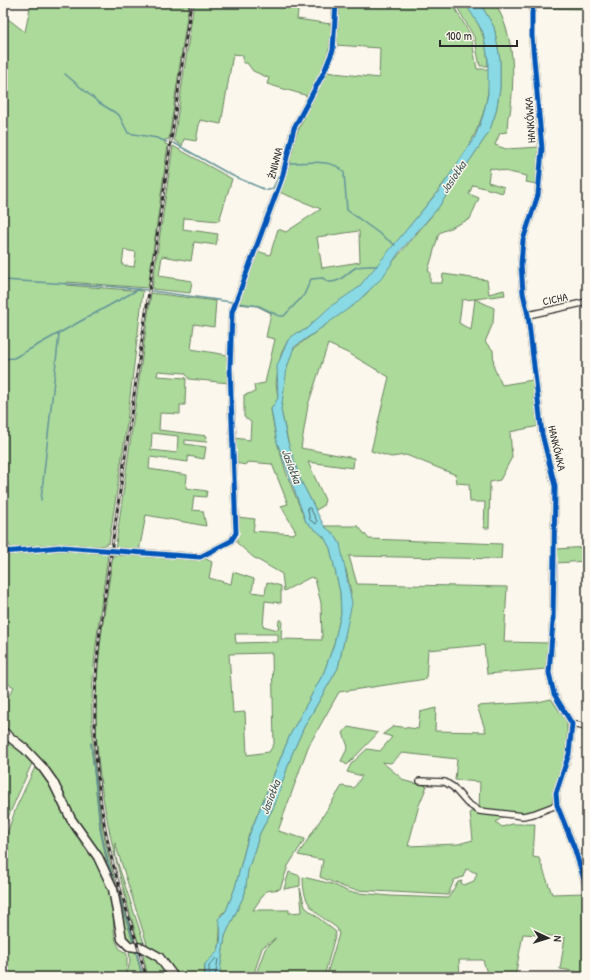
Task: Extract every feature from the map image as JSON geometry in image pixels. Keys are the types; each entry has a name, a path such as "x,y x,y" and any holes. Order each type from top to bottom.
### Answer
{"street":[{"name":"ŻNIWNA","path":"3,552 61,547 200,557 233,540 236,533 230,368 231,330 234,304 282,178 294,128 324,72 333,50 336,3"},
{"name":"HANKÓWKA","path":"534,3 532,13 532,36 542,149 538,195 523,240 521,253 523,293 528,315 542,434 555,486 552,622 549,673 554,694 572,724"},
{"name":"CICHA","path":"528,315 587,302"},
{"path":"587,727 572,724 569,754 556,793 556,805 574,847 587,889"},
{"path":"3,732 44,768 53,782 71,819 98,857 113,889 122,939 130,946 143,948 158,957 174,977"},
{"path":"420,781 445,782 453,787 467,803 479,811 523,816 533,814 556,805"}],"green space":[{"path":"31,3 189,3 169,139 165,140 165,144 168,145 148,288 66,282 66,285 143,291 126,430 109,543 96,548 13,551 3,534 3,15 25,32","holes":["124,250 136,252 134,267 122,265"]},
{"path":"194,3 299,3 297,19 331,24 333,26 332,36 328,54 308,96 267,84 269,78 253,71 247,63 243,63 243,55 233,54 221,124 200,120 196,141 184,139 182,146 174,140"},
{"path":"338,3 452,3 471,36 477,69 489,69 488,92 483,114 464,155 437,192 371,275 351,294 317,319 305,330 296,333 288,340 281,354 276,383 278,398 271,409 277,442 287,475 306,522 324,537 330,548 340,592 341,613 334,644 324,672 290,735 248,837 235,888 226,911 221,914 219,947 217,953 205,964 204,977 178,977 168,964 148,947 115,843 116,858 145,946 139,945 122,885 108,825 103,795 96,734 96,702 102,628 113,555 199,559 202,557 212,562 209,578 231,584 233,572 254,579 252,592 265,594 267,582 281,586 281,603 265,601 263,626 278,630 279,620 282,620 281,639 322,640 321,603 315,579 311,577 284,591 282,574 253,557 237,543 237,517 255,519 253,531 293,534 296,532 281,506 288,504 272,464 247,462 246,465 235,463 234,438 250,440 251,422 244,417 244,395 255,392 254,385 265,383 275,339 266,337 271,313 257,306 238,304 257,251 270,255 278,229 286,232 321,209 279,192 287,173 296,135 325,72 379,78 380,48 335,45","holes":["359,231 360,262 322,268 317,237","235,634 278,634 278,642 236,643","272,653 274,744 269,752 247,755 245,712 233,713 229,654"]},
{"path":"455,3 465,3 479,25 486,48 488,66 480,66 474,37"},
{"path":"480,3 495,3 502,16 510,43 512,57 513,85 507,132 500,133 495,145 506,149 540,147 537,184 526,182 527,176 490,168 488,182 504,187 503,193 473,185 469,194 479,198 470,219 439,233 428,271 430,272 430,283 442,283 443,274 487,280 489,294 504,290 505,295 475,299 494,308 493,323 485,342 493,350 494,368 502,385 533,380 539,426 510,432 512,457 500,480 490,482 489,528 484,528 485,502 470,502 469,484 457,483 456,475 406,455 391,457 371,451 389,377 350,354 328,344 308,405 301,448 354,458 353,468 308,462 325,500 323,506 316,510 301,481 291,455 281,410 285,376 292,350 366,294 438,208 489,132 496,112 500,88 500,59 494,27","holes":["475,299 471,330 459,323 462,300"]},
{"path":"537,3 587,3 587,9 536,8"},
{"path":"173,146 232,179 219,221 184,218 183,229 218,234 216,245 194,242 191,261 162,256 159,276 192,281 190,293 152,289"},
{"path":"151,293 216,301 214,327 194,324 191,349 227,355 229,383 189,379 185,373 158,371 157,376 186,378 185,405 180,405 180,414 160,413 159,430 207,436 206,442 185,440 185,444 206,447 204,459 188,456 188,462 150,457 149,469 187,475 186,488 207,491 206,497 194,496 192,510 203,511 206,526 146,515 139,551 115,551","holes":["152,433 178,436 177,453 151,450"]},
{"path":"324,526 358,526 369,539 502,544 501,559 349,556 357,584 507,587 504,642 549,643 546,669 487,674 484,645 428,650 426,679 339,692 308,747 278,831 305,839 288,866 280,889 266,891 253,910 289,910 289,913 302,912 300,888 305,907 336,932 324,977 255,977 265,949 276,938 262,948 253,977 219,977 225,936 245,893 248,870 260,833 275,804 292,754 304,727 338,668 345,636 351,592 346,570 341,558 340,544 335,535"},
{"path":"587,547 587,561 556,563 557,549"},
{"path":"60,549 108,554 94,661 92,704 93,742 105,842 115,880 136,945 126,941 121,912 58,784 3,730 3,705 14,687 3,681 3,554","holes":["91,743 102,834 108,862 134,944 107,864 100,829"]},
{"path":"551,699 567,722 567,741 566,757 551,805 548,807 523,814 479,809 480,782 455,780 457,759 402,753 391,763 382,762 405,781 427,786 419,805 408,846 458,844 473,840 470,812 477,811 504,816 496,822 502,827 512,824 535,824 533,857 539,858 552,894 586,893 587,895 587,973 560,969 565,937 523,934 515,977 488,977 483,960 459,960 460,977 326,977 339,934 337,928 322,918 308,902 305,895 303,877 332,884 349,892 390,896 448,898 458,882 462,881 461,883 464,885 474,881 477,873 466,869 463,877 454,880 448,895 356,890 343,887 320,877 323,860 298,855 342,786 354,788 362,776 347,772 351,764 367,749 380,751 392,737 383,734 394,726 418,729 420,712 436,708 435,731 486,732 477,706 538,702"},
{"path":"348,727 378,733 347,765 341,761 348,747 343,733"},
{"path":"3,736 33,761 9,815 3,833"},
{"path":"36,765 49,781 74,833 95,858 107,885 113,910 116,941 120,949 127,954 127,967 124,977 3,977 3,845 16,808"},
{"path":"289,872 300,876 300,886 284,889"},
{"path":"129,949 135,949 142,977 126,977 130,962"},
{"path":"142,951 154,957 171,977 148,977"}],"water":[{"name":"Jasiołka","path":"465,3 480,3 494,27 500,59 500,88 496,112 489,132 438,208 400,251 382,278 355,304 294,347 287,368 281,410 287,439 301,481 324,526 335,535 340,544 352,603 338,668 304,727 292,754 275,804 260,833 248,870 245,893 225,936 219,977 205,977 205,964 216,953 219,946 221,931 218,919 226,911 235,888 248,838 290,735 324,672 334,644 341,613 340,592 330,548 324,537 306,522 277,442 271,409 278,398 277,366 288,340 296,333 305,330 331,306 358,288 441,188 475,137 483,116 488,94 488,59 483,32"}],"waterway":[{"path":"65,74 98,102 119,115 128,133 157,138 167,142"},
{"path":"174,143 233,176 266,190 273,188 281,171"},
{"path":"290,163 320,162 335,165 340,168 344,173 347,210 395,245"},
{"path":"238,303 259,306 279,316 284,316 304,295 311,279 323,278 328,282 332,282 340,280 357,267 377,266"},
{"path":"3,280 103,286"},
{"path":"106,286 147,290"},
{"path":"3,359 14,358 139,289"},
{"path":"152,291 232,302"},
{"path":"41,500 59,334"},
{"path":"91,743 101,833 108,863 134,942"},
{"path":"136,951 143,977"}],"railway":[{"path":"146,977 114,868 104,822 96,761 96,669 103,608 191,3"}],"cycle path":[{"path":"3,552 61,547 200,557 231,541 236,533 230,368 232,312 282,178 294,128 324,72 333,50 336,3"},
{"path":"534,3 532,13 532,36 542,149 538,195 523,240 521,264 523,293 528,315 542,434 555,486 553,622 549,673 554,694 572,724 569,754 556,793 557,805 574,847 587,889"}]}
